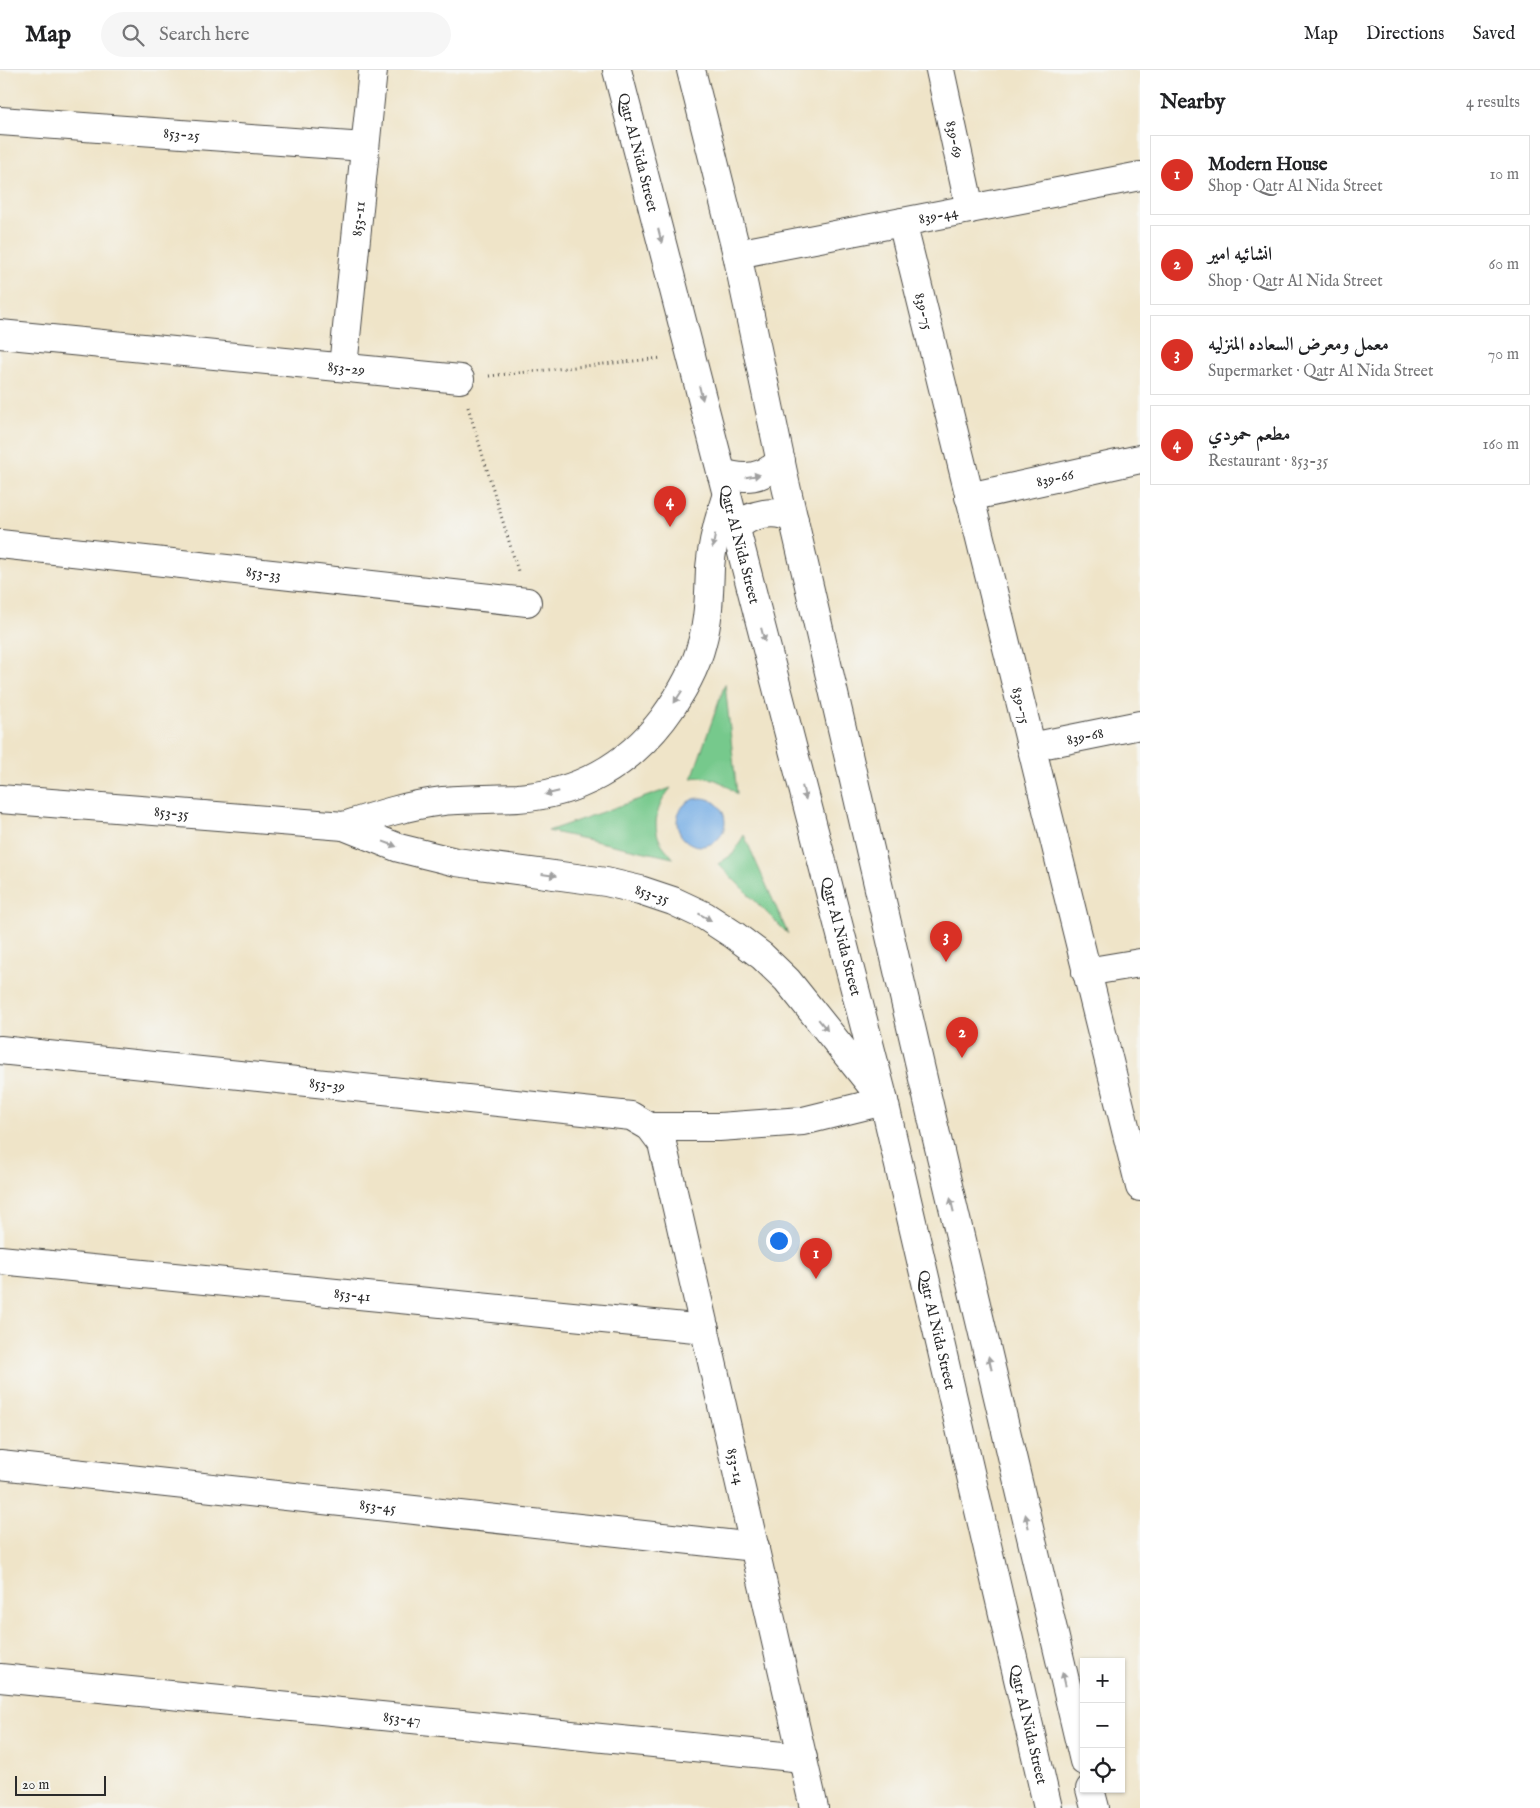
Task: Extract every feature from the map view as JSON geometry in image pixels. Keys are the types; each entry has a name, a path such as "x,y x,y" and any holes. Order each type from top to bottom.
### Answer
{"street":[{"name":"853-11","path":"343,367 373,70"},
{"name":"Qatr Al Nida Street","path":"618,70 884,1101 1048,1808"},
{"path":"691,70 737,254 794,520 937,1141 1081,1748"},
{"name":"839-69","path":"940,70 970,209"},
{"name":"853-25","path":"0,121 365,147"},
{"name":"839-44","path":"737,254 1140,176"},
{"name":"839-75","path":"902,222 1140,1187"},
{"name":"853-29","path":"0,334 460,379"},
{"name":"839-66","path":"969,498 1140,459"},
{"path":"724,483 738,478 766,474 781,460"},
{"name":"853-35","path":"344,826 381,813 419,804 444,801 520,798 560,791 592,780 634,752 652,734 667,714 682,692 694,668 708,617 714,544 724,483"},
{"path":"736,529 741,522 768,512 787,515 794,520"},
{"name":"853-33","path":"0,544 528,602"},
{"name":"839-68","path":"1031,747 1140,725"},
{"name":"853-35","path":"0,799 344,826 399,848 456,862 606,882 640,890 673,901 705,916 734,934 762,956 787,980 884,1101"},
{"path":"1086,972 1140,963"},
{"name":"853-39","path":"0,1050 631,1116 650,1127"},
{"path":"650,1127 719,1127 803,1122 884,1101"},
{"name":"853-14","path":"650,1127 662,1143 814,1808"},
{"name":"853-41","path":"0,1260 705,1329"},
{"name":"853-45","path":"0,1464 755,1547"},
{"name":"853-47","path":"0,1678 803,1758"},
{"path":"1091,1793 1095,1808"}],"path":[{"path":"528,602 460,379 691,355"}],"green space":[{"path":"725,684 737,794 716,780 699,777 692,778"},
{"path":"671,788 660,806 656,827 660,841 673,858 548,831"},
{"path":"744,835 788,934 718,864 733,854"}],"water":[{"path":"701,798 710,800 718,805 723,813 725,822 723,831 718,839 710,844 701,846 692,844 684,839 679,831 677,822 679,813 684,805 692,800"}],"place":[{"name":"مطعم حمودي","path":"670,527"},
{"name":"معمل ومعرض السعاده المنزليه","path":"946,962"},
{"name":"انشائيه امير","path":"962,1058"},
{"name":"Modern House","path":"816,1279"}]}
